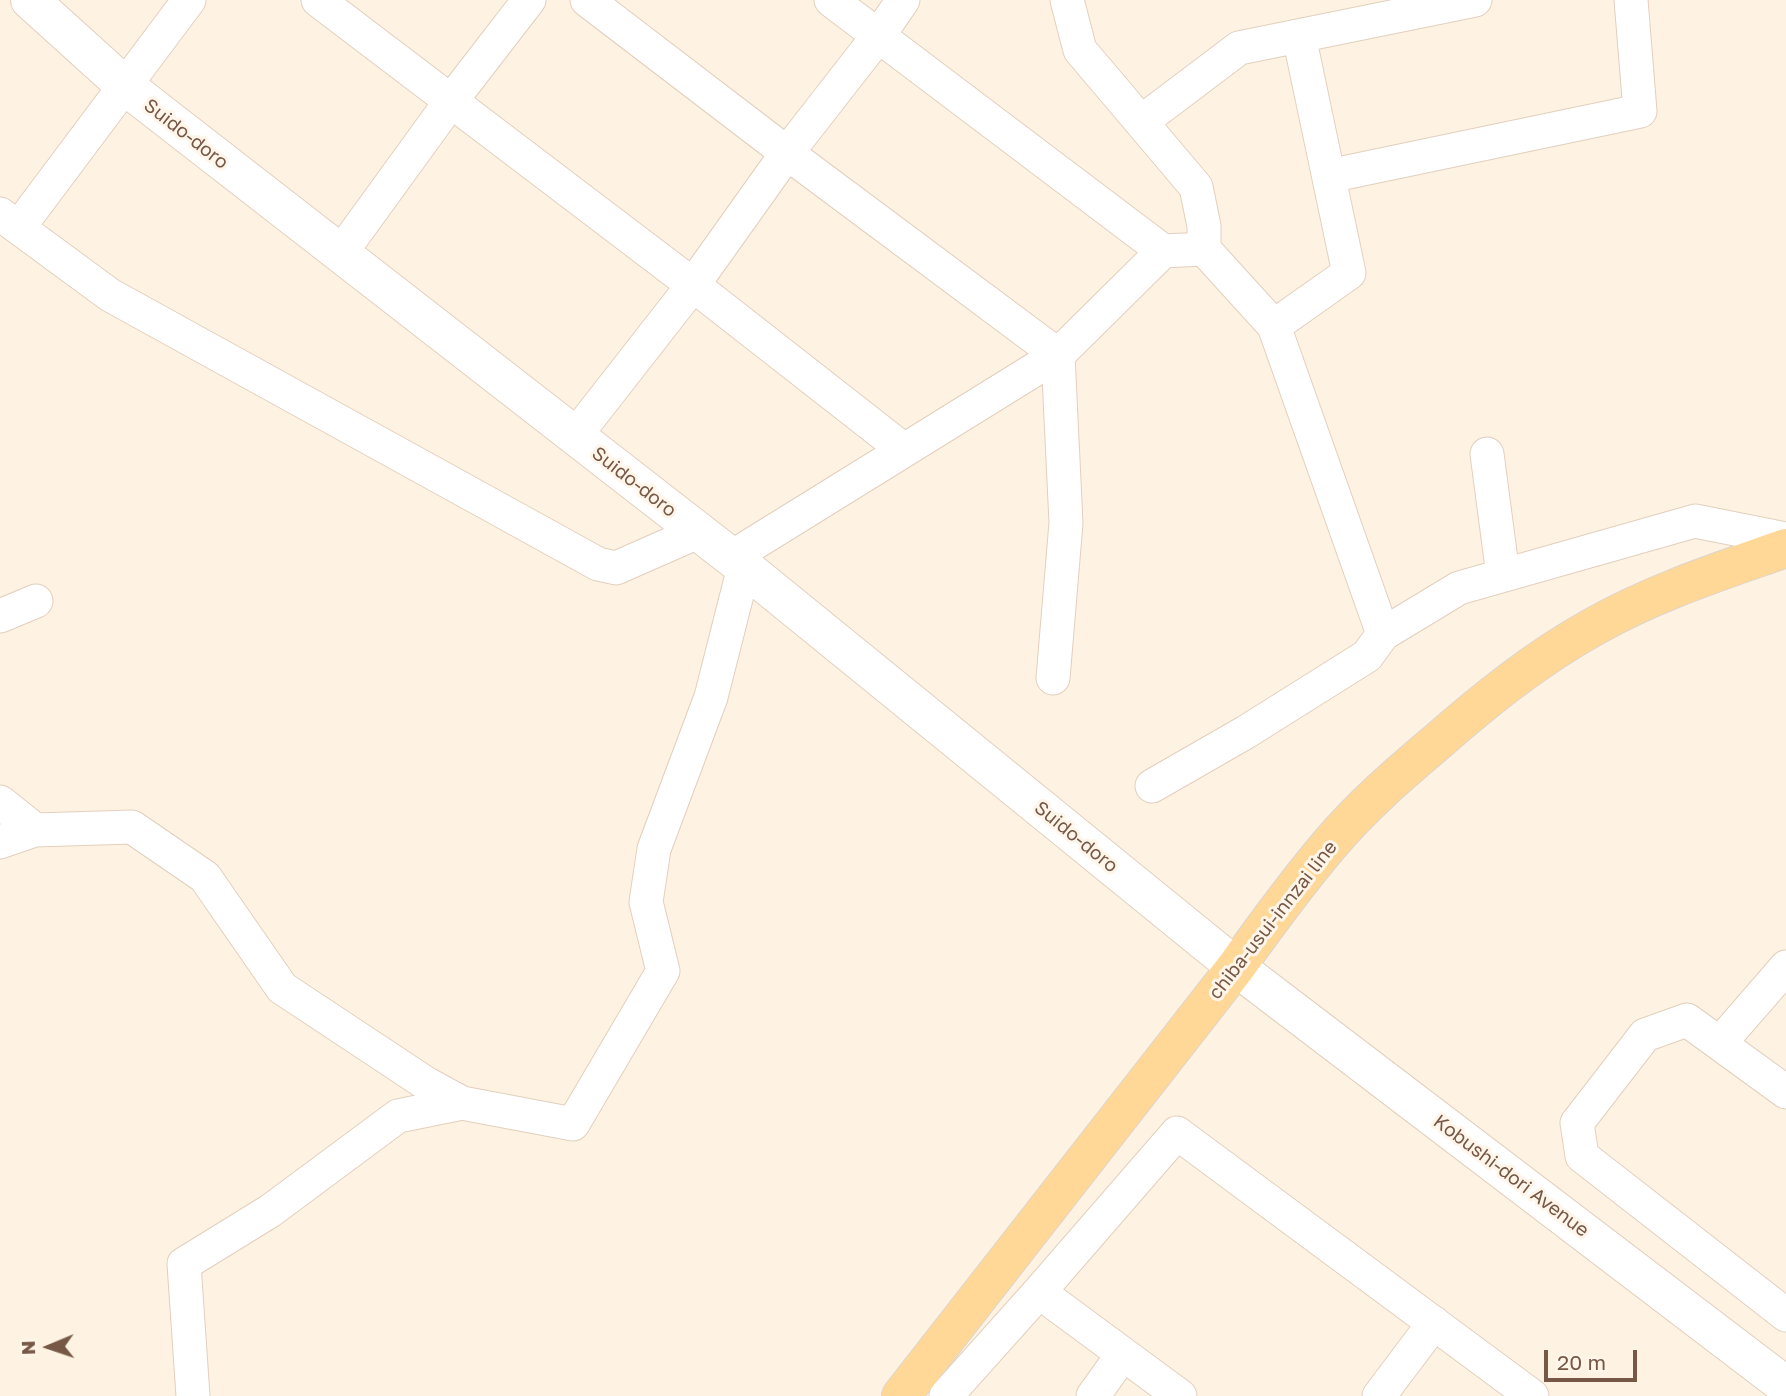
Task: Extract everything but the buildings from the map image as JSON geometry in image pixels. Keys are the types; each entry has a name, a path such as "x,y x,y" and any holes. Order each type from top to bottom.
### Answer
{"main road":[{"name":"chiba-usui-innzai line","path":"901,1396 1236,967 1289,893 1331,842 1394,778 1486,700 1537,662 1595,626 1669,590 1786,548"}],"street":[{"name":"Suido-doro","path":"30,0 124,85 738,562 1236,967"},
{"path":"188,0 124,85 5,218 110,295 598,564 616,568 698,532"},
{"path":"318,0 904,450"},
{"path":"340,254 451,101 529,0"},
{"path":"587,0 786,153 1058,355"},
{"path":"831,0 1163,251"},
{"path":"575,436 692,285 786,153 879,36 903,0"},
{"path":"1067,0 1080,50 1196,187 1204,226 1204,248 1274,326 1383,634"},
{"path":"1141,122 1240,48 1299,36 1388,9 1475,0"},
{"path":"1329,176 1640,111 1631,0"},
{"path":"1274,326 1349,273 1299,36"},
{"path":"0,842 35,830 132,827 205,877 282,989 427,1084 462,1103 573,1124 663,971 646,902 654,849 711,697 738,562 904,450 1058,355 1163,251 1204,248"},
{"path":"1054,678 1066,523 1058,355"},
{"path":"1487,453 1503,575"},
{"path":"1152,786 1246,733 1367,656 1383,634 1459,588 1695,521 1786,538"},
{"path":"0,616 36,601"},
{"path":"0,802 35,830"},
{"name":"Kobushi-dori Avenue","path":"1236,967 1786,1386"},
{"path":"1720,1043 1786,967"},
{"path":"1786,1092 1687,1020 1645,1035 1577,1123 1582,1156 1786,1315"},
{"path":"193,1396 184,1264 270,1211 398,1116 462,1103"},
{"path":"946,1396 1177,1133 1532,1396"},
{"path":"1040,1292 1180,1396"},
{"path":"1379,1396 1434,1323"},
{"path":"1093,1396 1123,1354"}]}
